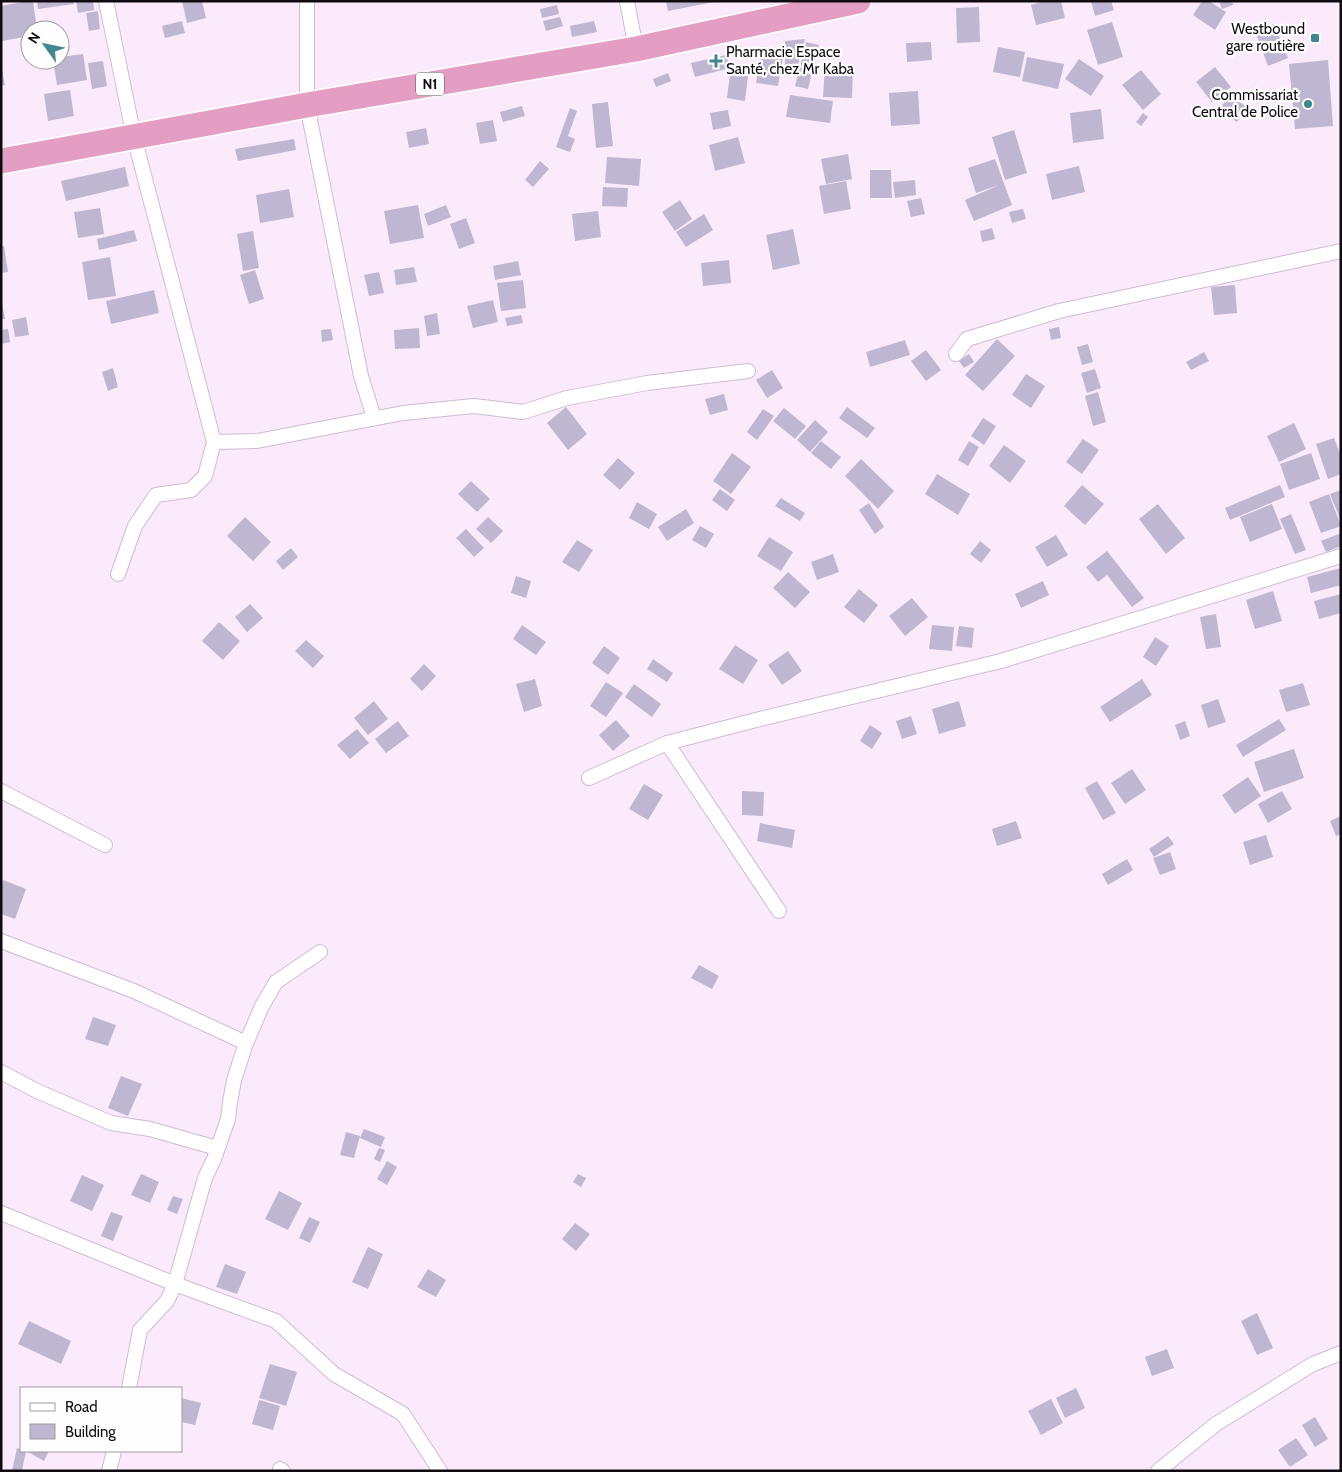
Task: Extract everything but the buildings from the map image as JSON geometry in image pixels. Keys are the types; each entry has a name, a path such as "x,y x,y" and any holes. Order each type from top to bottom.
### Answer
{"highway":[{"name":"N1","path":"1,160 636,49 858,1"}],"street":[{"path":"106,1 134,137 214,442 205,476 191,490 156,495 135,526 118,574"},
{"path":"307,1 307,105 361,376 374,418"},
{"path":"628,1 636,49"},
{"path":"956,354 967,339 1059,311 1341,251"},
{"path":"214,442 257,441 403,413 474,406 523,412 567,398 647,384 748,370"},
{"path":"589,778 667,743 1001,661 1341,556"},
{"path":"667,743 779,910"},
{"path":"1,791 106,845"},
{"path":"1,941 134,992 246,1043"},
{"path":"129,1387 140,1330 167,1301 175,1284 205,1178 228,1119 234,1080 246,1043 262,1006 276,982 320,952"},
{"path":"1,1072 37,1092 111,1123 150,1129 217,1148"},
{"path":"1,1214 175,1284 276,1321 334,1374 403,1414 440,1471"},
{"path":"1158,1471 1216,1424 1313,1364 1341,1353"},
{"path":"109,1471 114,1452"}],"place":[{"name":"Westbound gare routière","path":"1315,38"},
{"name":"Pharmacie Espace Santé, chez Mr Kaba","path":"716,61"},
{"name":"Commissariat Central de Police","path":"1308,104"}]}
